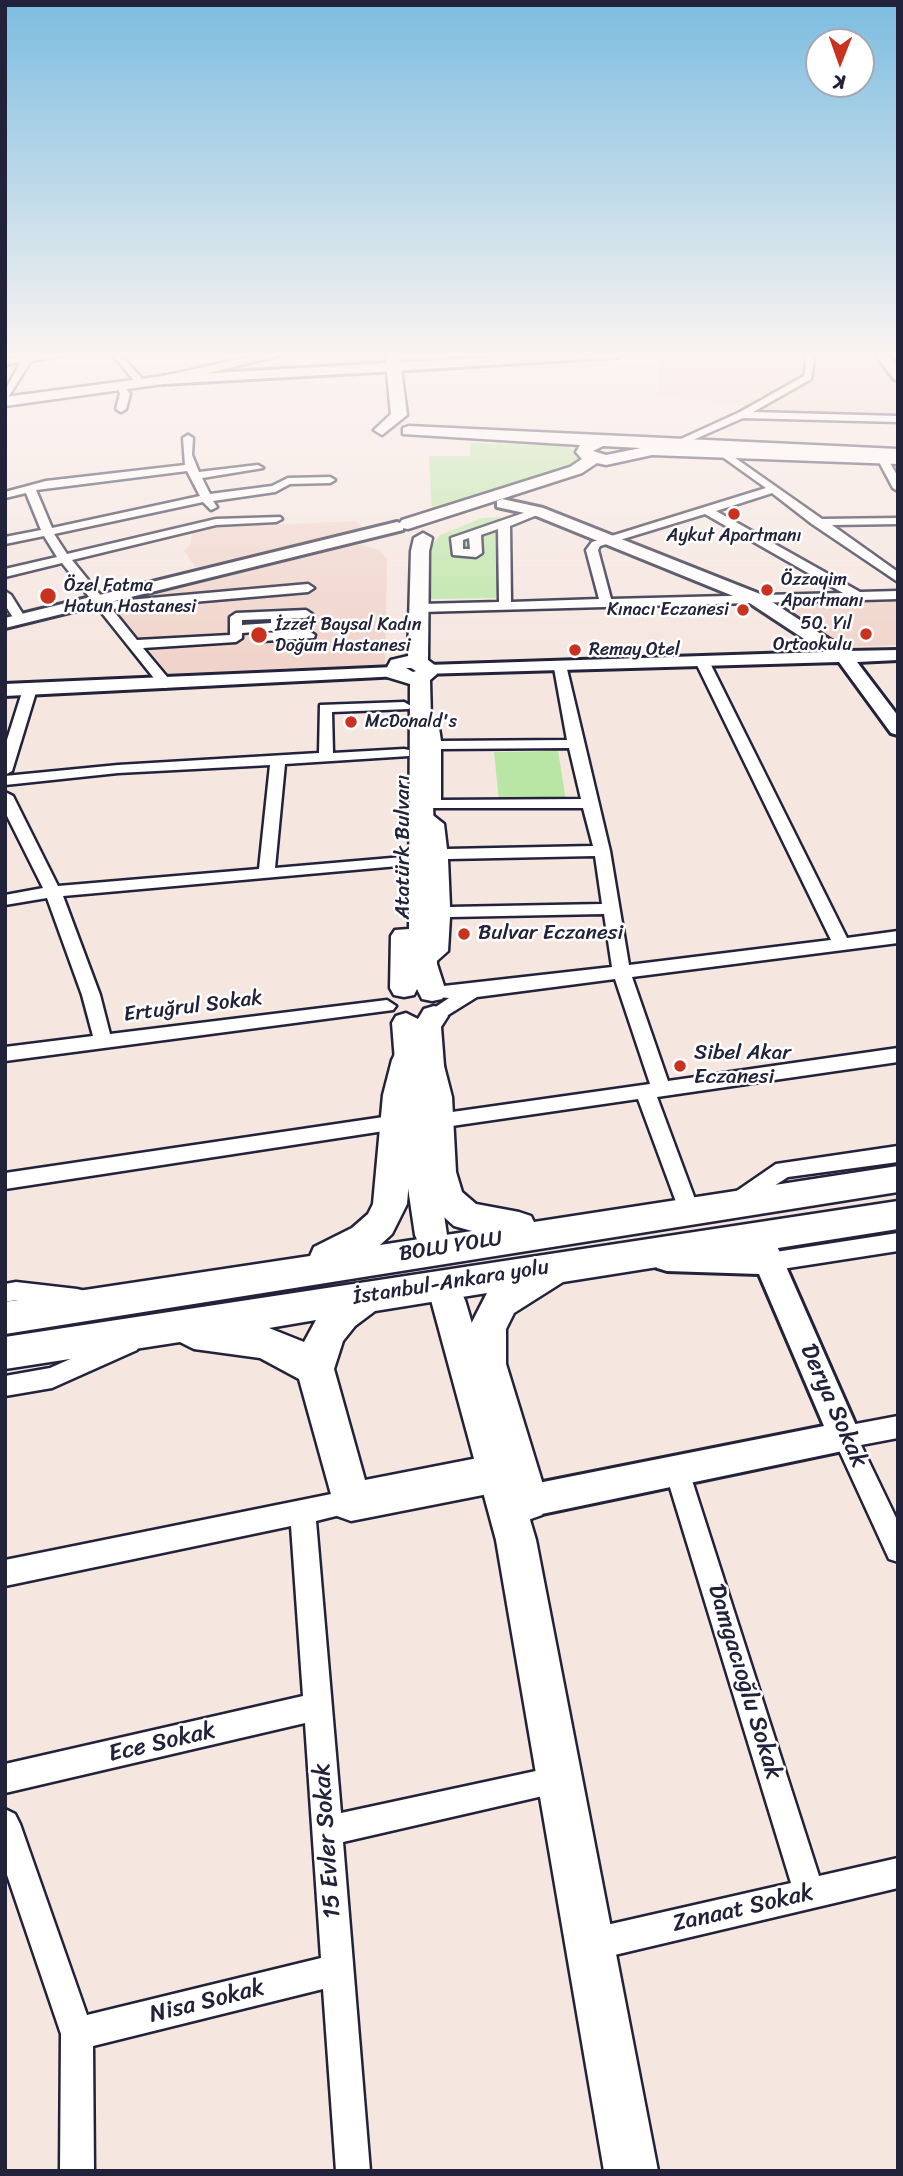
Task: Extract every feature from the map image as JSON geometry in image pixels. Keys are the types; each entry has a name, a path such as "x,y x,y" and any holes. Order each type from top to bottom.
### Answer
{"highway":[{"path":"369,1295 342,1315 330,1330 320,1348 315,1369 352,1502 508,1493 486,1364 487,1328 501,1302 556,1248 456,1210 441,1187 438,1121 418,1063"},
{"path":"293,1272 353,1245 380,1224 390,1204 394,1184 397,1122 418,1063"},
{"name":"BOLU YOLU","path":"5,1318 293,1272 556,1248 689,1210 898,1178"},
{"name":"İstanbul-Ankara yolu","path":"5,1353 369,1295 556,1248 620,1257 764,1250 898,1215"},
{"path":"160,1329 264,1342 295,1356 315,1369"}],"main road":[{"path":"13,621 101,602 303,548 400,531 576,470 591,460 587,455"},
{"path":"591,455 599,459 623,458 626,455"},
{"path":"400,531 427,534 636,455"},
{"path":"822,455 892,457"},
{"path":"852,455 892,457"},
{"path":"510,501 754,598 844,657 898,729"},
{"path":"400,531 405,548 412,670"},
{"path":"412,670 421,607 419,560 427,534"},
{"path":"5,690 412,670 561,668 898,655"},
{"name":"Atatürk Bulvarı","path":"412,670 404,706 399,1006 418,1063"},
{"name":"Atatürk Bulvarı","path":"412,670 426,736 419,812 423,964 433,1004 418,1063"},
{"path":"399,1006 417,987 433,1004"},
{"path":"418,1063 427,1236"},
{"name":"Derya Sokak","path":"764,1250 845,1437"},
{"path":"445,1301 508,1493 520,1571 631,2171"},
{"path":"508,1493 677,1471 845,1437"}],"street":[{"path":"187,455 208,498 216,522"},
{"path":"727,455 816,522 873,558 898,579"},
{"path":"892,457 898,488"},
{"path":"5,495 46,484 258,468"},
{"path":"5,541 208,498 275,489 288,481 330,480"},
{"path":"30,489 48,533 63,557 166,684"},
{"path":"606,604 592,550 596,544 774,489"},
{"path":"705,509 857,595"},
{"path":"475,534 538,511"},
{"path":"5,573 216,522 275,519"},
{"path":"816,522 898,521"},
{"path":"504,524 505,606"},
{"path":"873,558 898,557"},
{"path":"101,602 308,588"},
{"path":"5,595 13,621"},
{"path":"421,607 898,595"},
{"path":"136,644 277,627 278,615 306,614"},
{"path":"236,633 309,635"},
{"path":"703,663 842,945"},
{"path":"561,668 575,744 602,851 622,974 689,1210"},
{"path":"5,771 30,689"},
{"path":"326,757 325,708 404,706"},
{"path":"575,744 426,736 433,805 590,803"},
{"path":"5,781 118,769 404,753"},
{"path":"267,872 278,760"},
{"path":"5,796 53,892 91,995 103,1041"},
{"path":"419,812 438,827 442,912 442,947 423,964"},
{"path":"439,854 602,851"},
{"path":"5,900 53,892 403,862"},
{"path":"442,912 612,909"},
{"path":"433,1004 472,991 898,937"},
{"name":"Ertuğrul Sokak","path":"5,1054 399,1006"},
{"path":"438,1121 898,1055"},
{"path":"5,1181 397,1122"},
{"path":"734,1204 783,1170 898,1154"},
{"path":"764,1250 898,1242"},
{"path":"5,1293 16,1291 109,1302"},
{"path":"5,1386 52,1378 160,1329"},
{"path":"845,1437 898,1427"},
{"name":"Derya Sokak","path":"845,1437 898,1550"},
{"name":"Damgacıoğlu Sokak","path":"677,1471 810,1894"},
{"path":"5,1573 352,1502"},
{"name":"15 Evler Sokak","path":"303,1512 353,2171"},
{"name":"Ece Sokak","path":"5,1779 318,1706"},
{"path":"328,1831 559,1780"},
{"path":"5,1824 77,2034 77,2171"},
{"name":"Zanaat Sokak","path":"589,1945 898,1873"},
{"name":"Nisa Sokak","path":"77,2034 338,1970"}],"shaded area":[{"path":"356,521 365,529 196,568 184,551 190,545 193,528"},
{"name":"İzzet Baysal Kadın Doğum Hastanesi","path":"341,545 362,545 379,550 387,559 385,669 164,679 110,602"},
{"path":"898,600 898,645 843,647 791,612 790,608 794,602"}],"green space":[{"path":"583,455 581,465 432,514 429,456"},
{"path":"500,517 496,598 430,599 431,547 440,535 482,518"},
{"path":"558,751 566,800 499,801 494,752"}],"place":[{"name":"Aykut Apartmanı","path":"734,514"},
{"name":"Özzayim Apartmanı","path":"767,590"},
{"name":"Özel Fatma Hatun Hastanesi","path":"48,596"},
{"name":"Kınacı Eczanesi","path":"743,610"},
{"name":"50. Yıl Ortaokulu","path":"866,634"},
{"name":"İzzet Baysal Kadın Doğum Hastanesi","path":"259,635"},
{"name":"Remay Otel","path":"575,650"},
{"name":"McDonald's","path":"351,722"},
{"name":"Bulvar Eczanesi","path":"464,934"},
{"name":"Sibel Akar Eczanesi","path":"680,1066"}]}
